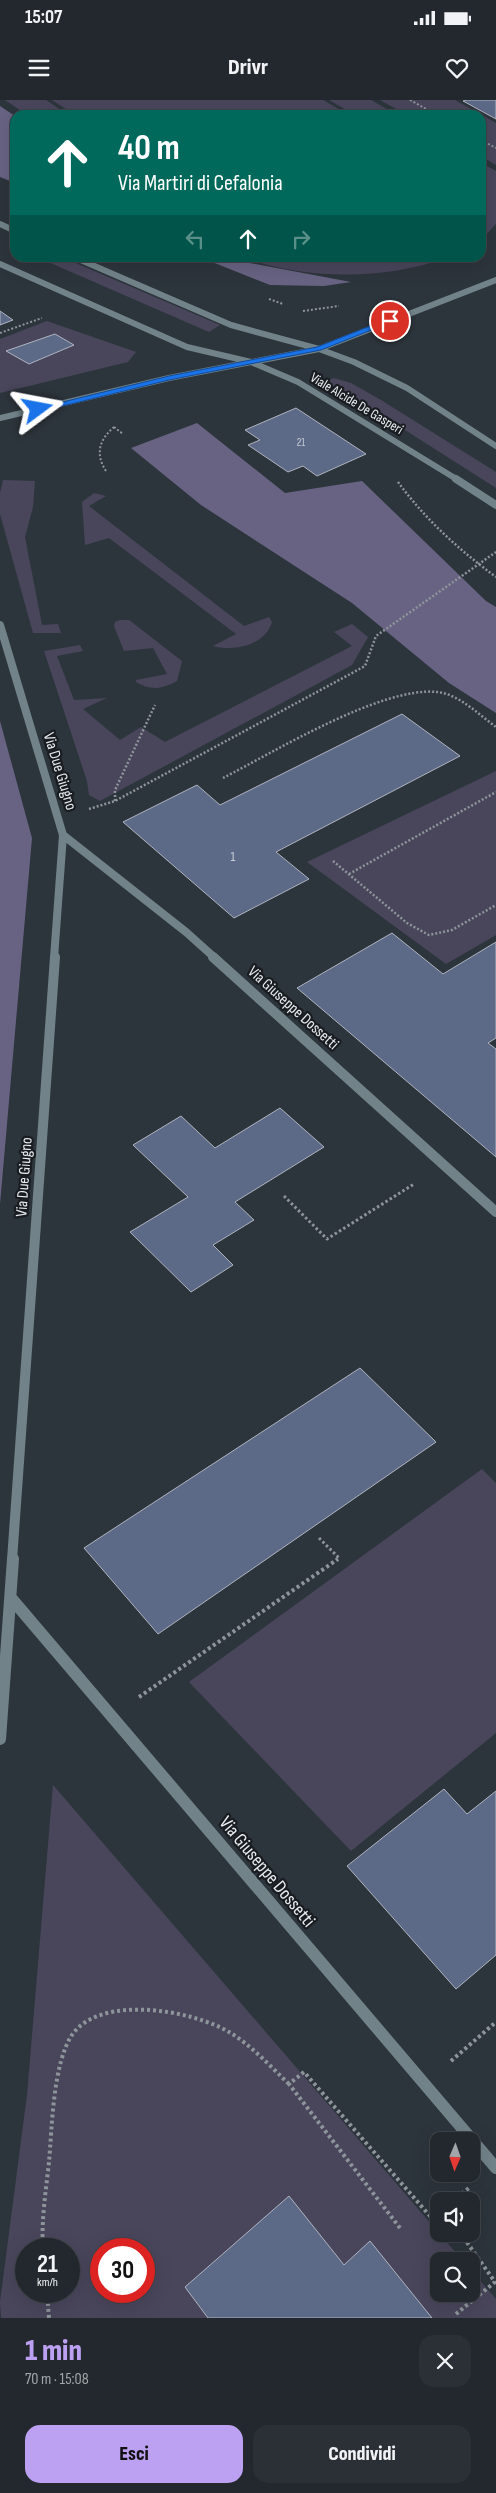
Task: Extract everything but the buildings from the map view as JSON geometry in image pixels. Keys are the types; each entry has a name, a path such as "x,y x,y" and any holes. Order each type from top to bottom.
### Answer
{"street":[{"name":"Viale Alcide De Gasperi","path":"85,262 231,325 319,348 354,362 407,388 496,446"},
{"name":"Viale Alcide De Gasperi","path":"0,264 187,347 251,362 298,382 431,462 496,505"},
{"path":"0,418 169,378 319,348 496,280"},
{"name":"Via Due Giugno","path":"0,625 63,835 0,1739"},
{"name":"Via Giuseppe Dossetti","path":"63,835 186,932 496,1212"},
{"name":"Via Giuseppe Dossetti","path":"11,1598 496,2168"}],"path":[{"path":"410,100 428,110"},
{"path":"269,299 285,305"},
{"path":"301,311 340,305"},
{"path":"0,333 43,318 35,314"},
{"path":"110,423 123,434"},
{"path":"106,472 99,462 99,450 104,435 114,427"},
{"path":"86,810 115,801 364,666 376,636 496,552"},
{"path":"223,778 366,706 420,692 436,692 451,696 496,727"},
{"path":"115,801 115,790 155,705"},
{"path":"349,874 496,792"},
{"path":"332,861 407,923 429,935 452,930 496,905"},
{"path":"284,1196 327,1239 444,1165"},
{"path":"112,1717 339,1558 318,1538"},
{"path":"44,2238 52,2126 63,2051 73,2033 86,2022 110,2013 135,2010 169,2011 198,2018 228,2031 289,2084 400,2228"},
{"path":"425,2084 496,2022"},
{"path":"289,2084 304,2072 430,2216"},
{"path":"456,2314 496,2282 467,2242"},
{"path":"48,2303 49,2318"}],"shaded area":[{"path":"5,100 46,100 61,110 20,110"},
{"path":"52,100 323,100 340,110 67,110"},
{"path":"329,100 371,100 388,110 346,110"},
{"path":"380,100 455,100 473,110 398,110"},
{"path":"0,106 10,113 10,181 0,177"},
{"path":"486,117 496,123 496,165 486,159"},
{"path":"486,166 496,171 496,224 486,235"},
{"path":"48,262 73,262 220,325 209,332"},
{"path":"212,262 244,262 351,282 324,286 270,285"},
{"path":"258,262 433,262 397,270 346,274 294,270"},
{"path":"47,321 136,352 128,362 0,393 0,339"},
{"path":"334,378 351,383 381,400 496,472 496,488 355,398 325,382"},
{"path":"197,423 285,493 362,481 486,601 496,607 496,713 449,683 352,603 201,505 131,448"},
{"path":"3,480 35,481 33,507 25,537 42,625 58,624 61,633 33,633 0,514 0,493"},
{"path":"94,493 106,496 89,506 244,626 269,617 272,622 268,630 263,636 248,645 231,648 213,646 236,634 109,538 85,545 82,502"},
{"path":"129,620 182,661 177,681 157,688 147,687 136,682 136,680 167,674 153,648 124,651 114,626 115,622"},
{"path":"352,624 368,637 352,665 100,801 89,795 87,781 44,651 80,645 83,651 57,656 74,700 107,698 83,709 120,740 141,727 165,742 352,646 334,632"},
{"path":"0,721 32,838 0,1204"},
{"path":"496,771 496,935 446,964 307,862"},
{"path":"482,1469 496,1483 496,1733 351,1851 189,1682"},
{"path":"53,1785 430,2223 430,2242 447,2242 455,2252 430,2252 430,2302 480,2302 480,2280 496,2299 496,2318 1,2318 0,2302 27,2095"}],"route":[{"path":"38,409 169,378 319,348 390,321"}]}
